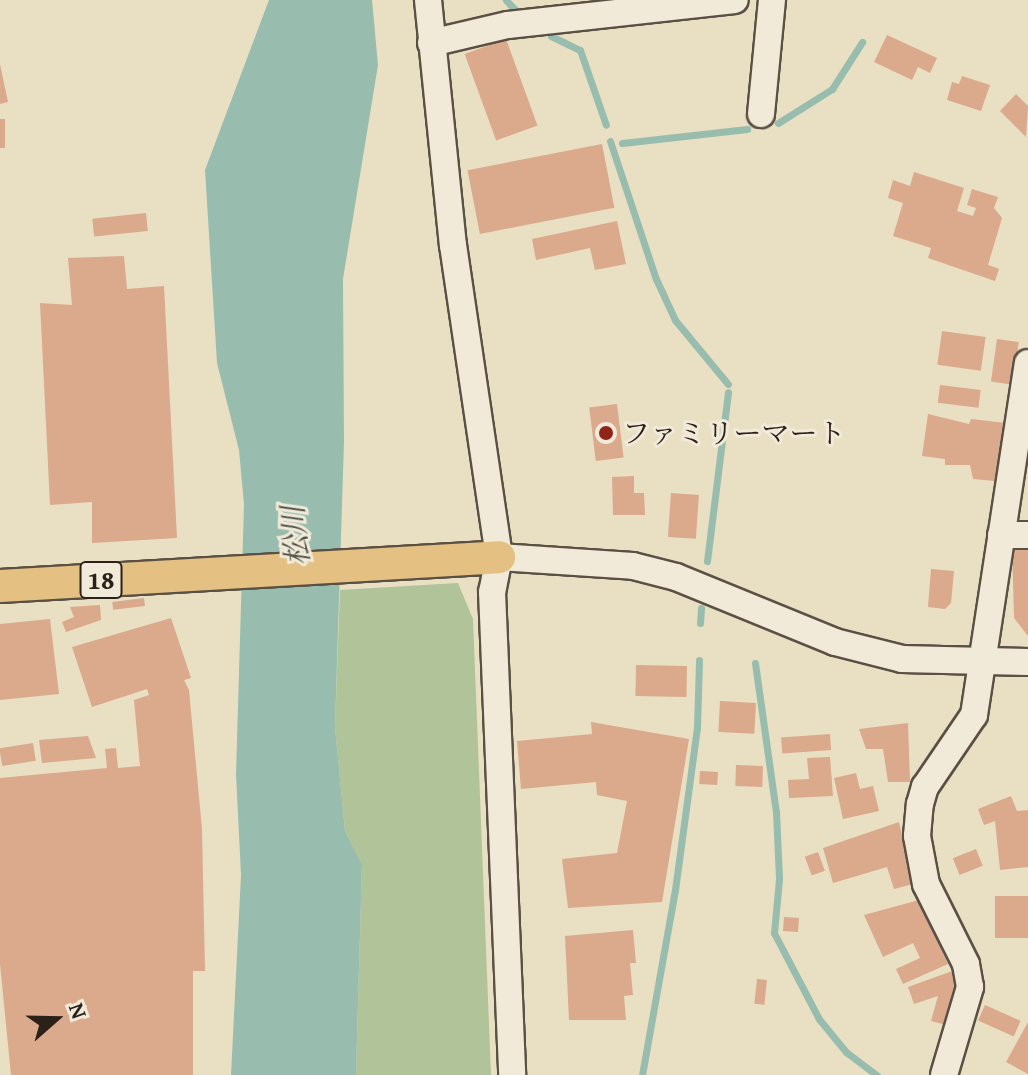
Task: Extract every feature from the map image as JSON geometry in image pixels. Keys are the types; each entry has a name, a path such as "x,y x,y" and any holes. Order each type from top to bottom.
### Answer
{"main road":[{"name":"18","path":"0,586 499,557"}],"street":[{"path":"428,0 453,245 499,557 492,592 512,1075"},
{"path":"431,43 508,25 735,0"},
{"path":"761,114 772,0"},
{"path":"944,1075 970,987 966,964 926,884 917,836 925,787 974,715 1028,363"},
{"path":"1001,535 1028,535"},
{"path":"499,557 633,566 676,577 835,642 902,659 983,664 1028,662"}],"shaded area":[{"path":"458,583 473,619 491,1075 356,1075 362,864 345,831 335,727 340,590"}],"water":[{"name":"松川","path":"269,0 372,0 378,65 343,279 344,442 335,727 345,831 362,864 356,1075 231,1075 241,875 236,774 244,504 239,450 217,363 205,170"}],"building":[{"path":"887,35 937,58 930,73 918,67 912,80 874,62"},
{"path":"506,39 537,125 496,141 465,54"},
{"path":"0,64 8,102 0,104"},
{"path":"962,76 990,85 981,111 947,100 952,82 959,84"},
{"path":"1016,94 1028,106 1026,137 1000,111"},
{"path":"0,119 5,119 5,148 0,148"},
{"path":"602,144 614,208 480,234 468,170"},
{"path":"914,172 964,188 957,211 973,216 976,208 967,205 972,189 998,197 994,208 1002,218 988,265 999,269 995,281 928,258 931,248 893,236 903,203 888,198 893,180 910,186"},
{"path":"146,213 148,231 94,237 92,219"},
{"path":"617,221 626,264 595,270 590,248 536,260 532,239"},
{"path":"124,256 127,289 164,286 177,538 92,543 92,502 50,505 40,303 72,305 68,258"},
{"path":"942,331 986,337 981,371 937,365"},
{"path":"997,339 1019,342 1013,385 991,382"},
{"path":"940,385 981,390 979,408 938,403"},
{"name":"ファミリーマート","path":"617,404 624,458 596,461 589,407"},
{"path":"928,414 969,424 971,419 1006,423 1000,477 995,481 973,479 970,465 945,465 945,459 922,456"},
{"path":"634,476 634,493 644,493 645,515 613,515 612,477"},
{"path":"671,493 699,495 696,539 668,537"},
{"path":"1012,542 1028,542 1028,636 1014,618"},
{"path":"931,569 954,571 951,603 945,609 928,607"},
{"path":"144,598 145,606 113,610 112,602"},
{"path":"100,605 101,620 66,632 62,622 74,617 70,607"},
{"path":"171,618 191,678 184,680 189,690 202,829 205,971 193,971 193,1075 11,1075 0,964 0,778 107,768 105,749 116,748 118,768 140,766 134,700 149,695 147,689 92,707 72,647"},
{"path":"50,619 59,694 0,700 0,624"},
{"path":"636,665 687,666 686,697 635,696"},
{"path":"720,701 756,703 754,734 718,732"},
{"path":"591,722 689,739 662,902 568,908 562,859 617,853 627,801 597,795 596,782 521,789 517,741 592,734"},
{"path":"908,723 910,782 888,782 883,749 866,749 859,729"},
{"path":"830,734 831,750 782,753 781,737"},
{"path":"88,736 96,758 42,763 39,740"},
{"path":"33,743 36,761 2,766 0,748"},
{"path":"830,757 833,796 789,798 788,780 809,779 807,758"},
{"path":"736,765 763,766 762,787 735,786"},
{"path":"700,771 718,772 717,785 699,784"},
{"path":"856,773 860,789 873,786 879,811 843,819 834,778"},
{"path":"1011,796 1017,811 1028,810 1028,867 1000,870 995,821 984,825 978,809"},
{"path":"899,822 913,884 894,889 887,867 833,883 823,848"},
{"path":"976,849 983,866 960,875 953,858"},
{"path":"818,852 825,871 812,876 805,857"},
{"path":"995,896 1028,896 1028,938 995,938"},
{"path":"919,900 948,964 903,984 896,969 920,958 913,943 883,957 864,915"},
{"path":"784,917 799,918 798,932 783,931"},
{"path":"633,930 636,963 630,963 633,995 624,996 626,1020 569,1020 565,936"},
{"path":"955,970 961,988 950,1026 931,1021 938,996 914,1004 908,987"},
{"path":"757,979 767,980 764,1005 754,1004"},
{"path":"985,1005 1021,1021 1014,1036 978,1021"},
{"path":"1028,1022 1028,1074 1006,1062"}],"waterway":[{"path":"506,0 517,12"},
{"path":"551,36 580,50 606,125"},
{"path":"778,123 832,89 862,42"},
{"path":"622,143 747,129"},
{"path":"610,141 656,279 675,320 728,384"},
{"path":"707,561 728,392"},
{"path":"700,623 701,608"},
{"path":"642,1075 675,890 697,728 699,660"},
{"path":"755,663 776,812 779,879 774,933 819,1019 846,1052 877,1075"}],"place":[{"name":"ファミリーマート","path":"606,433"}]}
